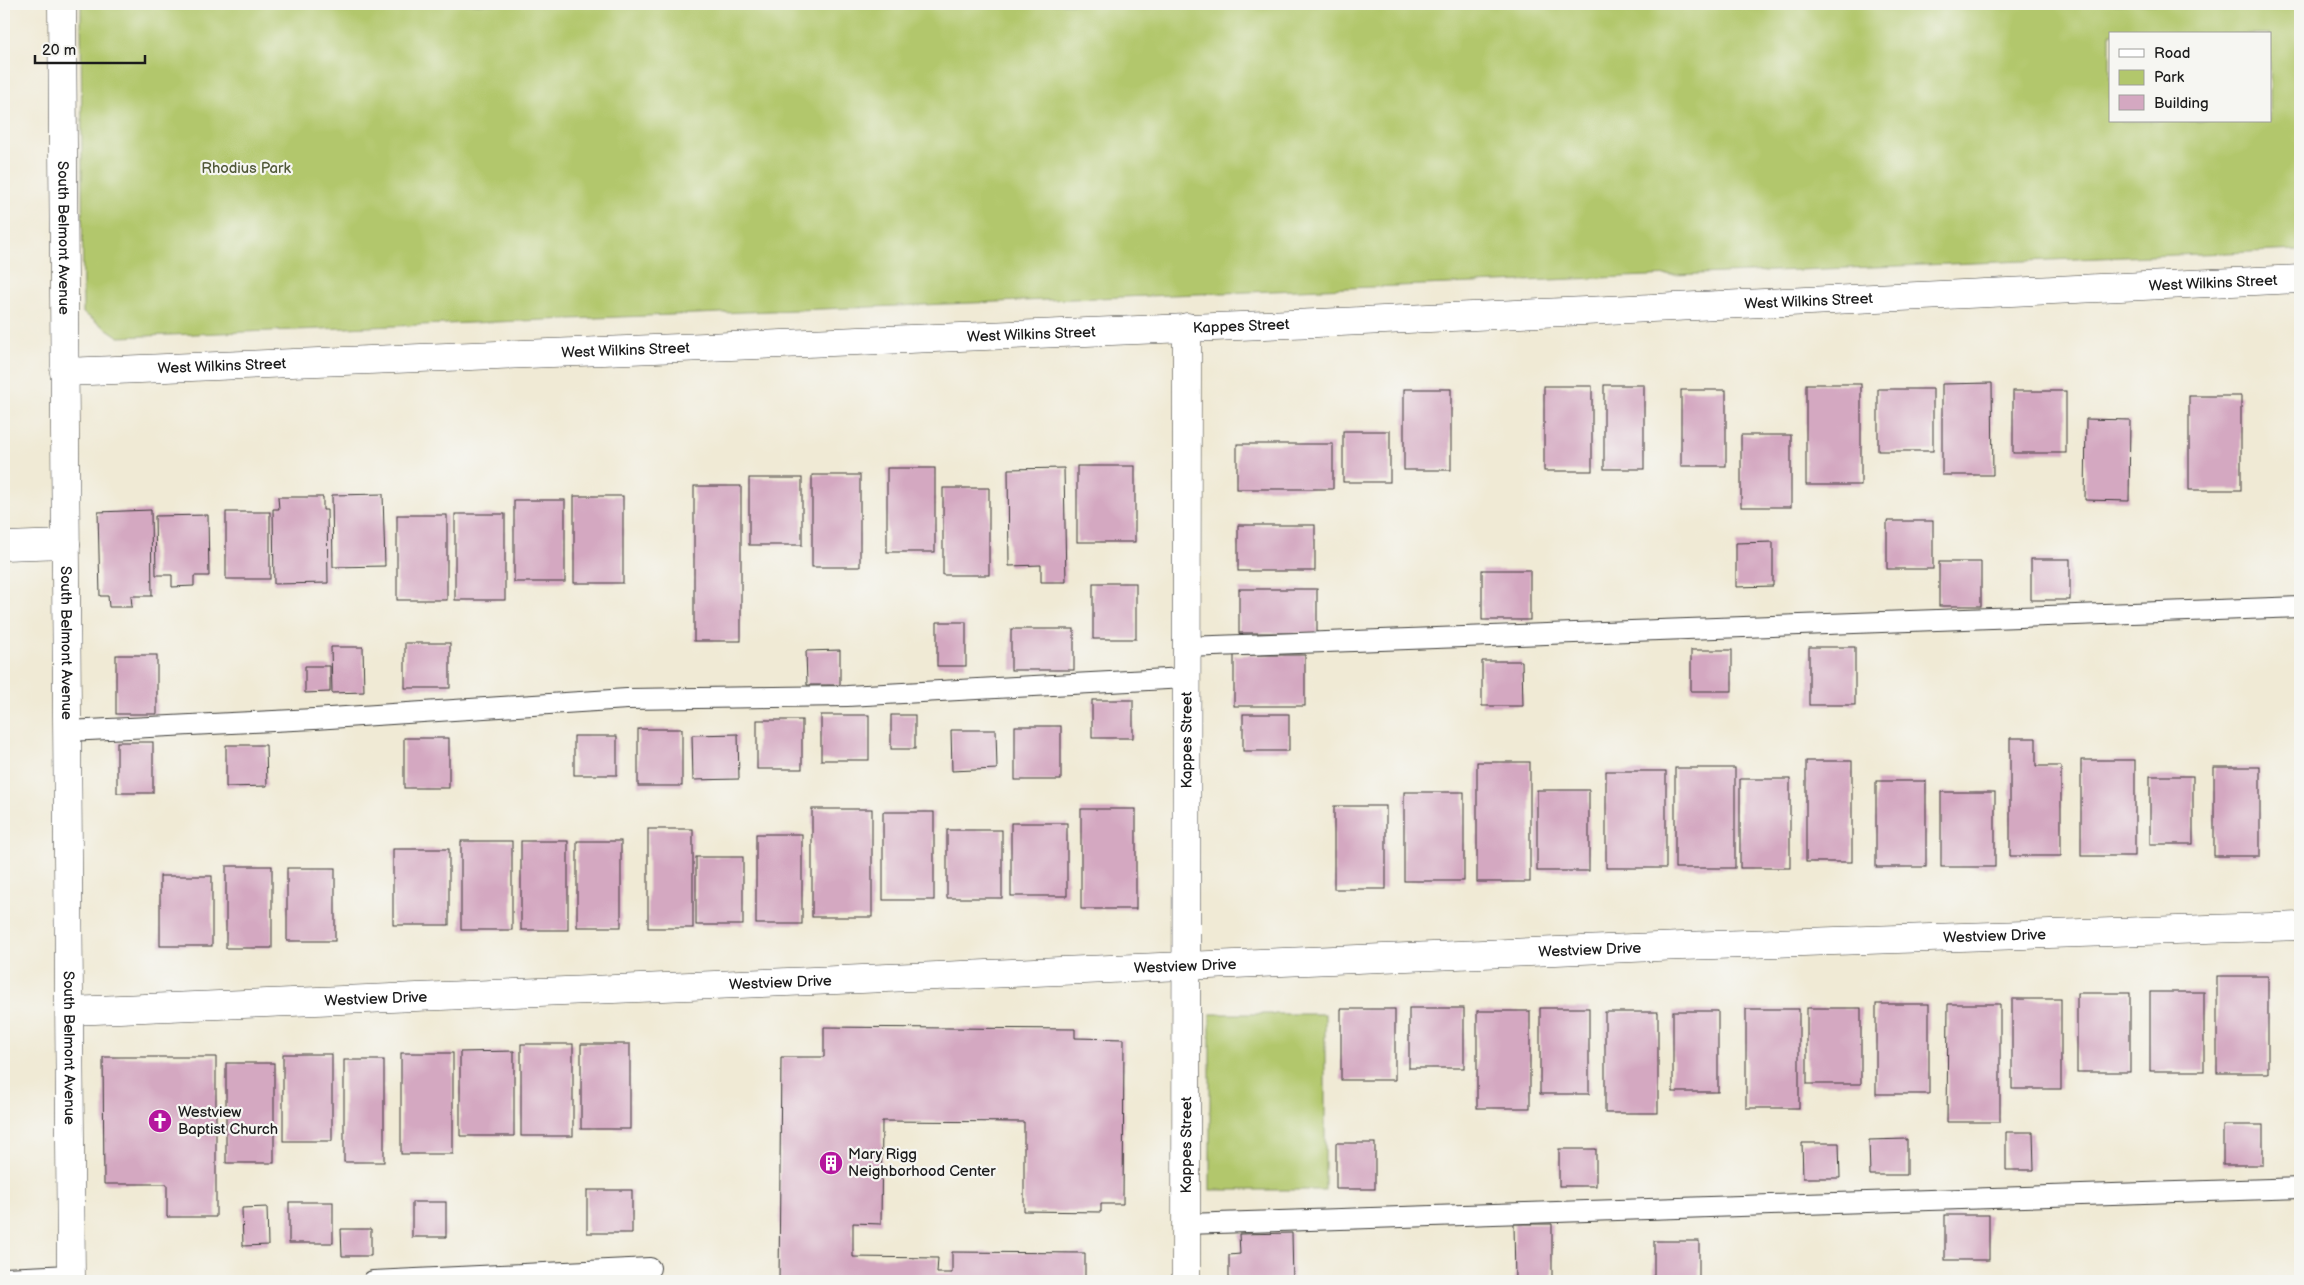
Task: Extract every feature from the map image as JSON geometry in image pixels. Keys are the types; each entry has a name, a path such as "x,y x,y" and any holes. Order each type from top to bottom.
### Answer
{"street":[{"name":"South Belmont Avenue","path":"62,4 70,1011 70,1278"},
{"name":"West Wilkins Street","path":"1317,322 2300,279"},
{"name":"Kappes Street","path":"1186,1281 1187,328 1317,322"},
{"name":"West Wilkins Street","path":"64,372 1187,328"},
{"path":"4,546 66,544"},
{"name":"Westview Drive","path":"70,1011 1692,945 2300,926"}],"lane":[{"path":"1186,647 2300,607"},
{"path":"68,731 314,719 627,699 847,696 1186,678"},
{"path":"1186,1224 2300,1188"},
{"path":"373,1281 650,1268"},
{"path":"4,1278 70,1278"}],"green space":[{"name":"Rhodius Park","path":"81,4 2300,4 2300,250 119,337 83,313"},
{"path":"1210,1014 1325,1014 1325,1190 1210,1190"}],"building":[{"path":"1992,383 1993,475 1942,475 1942,384"},
{"path":"1806,384 1861,384 1861,485 1806,485"},
{"path":"1604,385 1644,385 1644,469 1604,469"},
{"path":"1544,386 1592,386 1592,471 1544,471"},
{"path":"1404,389 1451,389 1451,470 1404,470"},
{"path":"1878,389 1933,389 1933,451 1878,451"},
{"path":"1681,390 1726,390 1726,466 1681,466"},
{"path":"2013,391 2066,391 2066,453 2013,453"},
{"path":"2189,396 2241,396 2241,490 2189,490"},
{"path":"2086,419 2130,420 2129,501 2085,500"},
{"path":"1343,431 1390,431 1390,482 1343,482"},
{"path":"1741,435 1791,435 1791,507 1741,507"},
{"path":"1237,444 1333,444 1333,489 1237,489"},
{"path":"1077,466 1135,466 1135,542 1077,542"},
{"path":"887,468 935,468 935,552 887,552"},
{"path":"1064,468 1066,582 1041,582 1041,565 1009,566 1008,469"},
{"path":"812,475 860,475 860,567 812,567"},
{"path":"749,478 802,478 802,545 749,545"},
{"path":"694,486 741,486 741,641 694,641"},
{"path":"943,488 989,488 989,575 943,575"},
{"path":"383,494 385,566 333,567 332,495"},
{"path":"574,496 623,496 623,583 574,583"},
{"path":"278,497 323,497 323,510 327,510 328,583 274,584 273,509 279,509"},
{"path":"514,500 565,500 565,582 514,582"},
{"path":"151,510 152,596 131,596 132,607 109,607 108,596 100,596 98,512"},
{"path":"226,512 270,512 270,579 226,579"},
{"path":"455,514 505,514 505,600 455,600"},
{"path":"208,515 209,576 194,576 194,586 172,587 172,575 156,575 155,516"},
{"path":"397,515 447,515 447,600 397,600"},
{"path":"1887,521 1933,521 1933,569 1887,569"},
{"path":"1238,525 1315,525 1315,571 1238,571"},
{"path":"1773,542 1773,586 1736,587 1736,543"},
{"path":"2031,559 2070,559 2070,600 2031,600"},
{"path":"1939,562 1981,562 1981,606 1939,606"},
{"path":"1482,570 1530,570 1530,620 1482,620"},
{"path":"1093,583 1136,583 1136,639 1093,639"},
{"path":"1239,589 1317,589 1317,633 1239,633"},
{"path":"937,622 966,622 966,666 937,666"},
{"path":"1011,629 1074,629 1074,670 1011,670"},
{"path":"405,643 450,643 450,688 405,688"},
{"path":"331,647 363,647 364,692 332,693"},
{"path":"1809,647 1855,647 1855,705 1809,705"},
{"path":"840,650 840,685 807,685 806,651"},
{"path":"1691,650 1732,650 1732,691 1691,691"},
{"path":"116,655 157,655 157,714 116,714"},
{"path":"1234,655 1305,655 1305,706 1234,706"},
{"path":"1482,661 1522,661 1523,706 1482,706"},
{"path":"305,666 330,666 330,692 305,693"},
{"path":"1092,700 1133,700 1133,738 1092,738"},
{"path":"1243,714 1289,714 1289,751 1243,751"},
{"path":"821,715 869,715 869,760 821,760"},
{"path":"891,715 915,715 915,749 891,749"},
{"path":"757,720 802,720 802,769 757,769"},
{"path":"1015,726 1061,726 1061,780 1015,780"},
{"path":"638,729 682,729 682,786 638,786"},
{"path":"951,730 996,730 997,769 952,771"},
{"path":"738,734 739,779 693,780 692,735"},
{"path":"574,736 617,736 617,775 574,775"},
{"path":"404,738 449,738 449,788 404,788"},
{"path":"2010,738 2036,738 2036,766 2061,766 2061,856 2010,856"},
{"path":"117,742 153,742 153,793 117,793"},
{"path":"226,745 266,745 267,786 226,787"},
{"path":"2081,760 2135,760 2135,856 2081,856"},
{"path":"1806,761 1852,761 1852,862 1806,862"},
{"path":"1477,762 1530,762 1530,882 1477,882"},
{"path":"2214,767 2260,767 2260,856 2214,856"},
{"path":"1675,768 1735,768 1735,868 1675,868"},
{"path":"1606,771 1666,771 1666,868 1606,868"},
{"path":"2150,776 2193,776 2193,844 2150,844"},
{"path":"1740,779 1790,779 1790,868 1740,868"},
{"path":"1876,781 1926,781 1926,867 1876,867"},
{"path":"1537,790 1589,790 1589,871 1537,871"},
{"path":"1404,792 1464,792 1464,881 1404,881"},
{"path":"1941,792 1995,792 1995,867 1941,867"},
{"path":"1334,806 1386,806 1386,889 1334,889"},
{"path":"812,809 872,809 872,917 812,917"},
{"path":"1081,809 1136,809 1136,909 1081,909"},
{"path":"883,812 934,812 934,900 883,900"},
{"path":"1011,823 1067,823 1067,896 1011,896"},
{"path":"648,829 693,829 693,928 648,928"},
{"path":"947,830 1002,830 1002,898 947,898"},
{"path":"756,834 802,834 802,924 756,924"},
{"path":"461,841 512,841 512,930 461,930"},
{"path":"521,841 568,841 568,930 521,930"},
{"path":"577,841 621,841 621,927 577,927"},
{"path":"393,849 449,849 449,925 393,925"},
{"path":"696,857 743,857 743,925 696,925"},
{"path":"226,866 272,866 272,948 226,948"},
{"path":"287,868 335,868 335,941 287,941"},
{"path":"160,876 212,876 212,946 160,946"},
{"path":"2217,976 2268,976 2268,1073 2217,1073"},
{"path":"2150,992 2204,992 2204,1071 2150,1071"},
{"path":"2077,993 2130,993 2130,1072 2077,1072"},
{"path":"2012,999 2061,999 2061,1089 2012,1089"},
{"path":"1876,1004 1929,1004 1929,1094 1876,1094"},
{"path":"1948,1004 2000,1004 2000,1122 1947,1122"},
{"path":"1409,1008 1464,1008 1464,1068 1409,1068"},
{"path":"1540,1008 1589,1008 1589,1094 1540,1094"},
{"path":"1807,1008 1861,1008 1861,1084 1807,1084"},
{"path":"1341,1009 1395,1009 1395,1080 1341,1080"},
{"path":"1746,1009 1799,1009 1799,1108 1746,1108"},
{"path":"1477,1011 1530,1011 1530,1108 1477,1108"},
{"path":"1673,1011 1718,1011 1718,1092 1673,1092"},
{"path":"1605,1012 1658,1012 1658,1113 1605,1113"},
{"name":"Mary Rigg Neighborhood Center","path":"824,1027 1075,1029 1075,1038 1124,1039 1123,1204 1101,1204 1101,1212 1024,1211 1024,1122 882,1121 881,1224 853,1223 853,1257 938,1258 937,1273 952,1273 952,1252 1085,1253 1085,1281 779,1281 781,1057 824,1057"},
{"path":"521,1044 573,1044 573,1136 521,1136"},
{"path":"581,1044 630,1044 630,1129 581,1129"},
{"path":"514,1051 514,1136 460,1136 460,1052"},
{"path":"401,1053 453,1053 453,1154 401,1154"},
{"path":"283,1054 332,1054 332,1141 283,1141"},
{"name":"Westview Baptist Church","path":"103,1057 216,1057 216,1217 167,1217 167,1184 104,1184"},
{"path":"344,1060 384,1060 384,1162 344,1162"},
{"path":"226,1063 274,1063 274,1163 226,1163"},
{"path":"2223,1125 2263,1125 2263,1165 2223,1165"},
{"path":"2006,1132 2033,1132 2034,1170 2006,1170"},
{"path":"1907,1139 1907,1175 1870,1175 1869,1140"},
{"path":"1336,1143 1375,1143 1375,1189 1336,1189"},
{"path":"1802,1143 1839,1143 1840,1178 1803,1178"},
{"path":"1559,1149 1596,1149 1596,1186 1559,1186"},
{"path":"587,1190 632,1190 632,1233 587,1233"},
{"path":"289,1202 333,1202 333,1243 289,1243"},
{"path":"412,1202 446,1202 446,1237 412,1237"},
{"path":"267,1207 268,1245 243,1246 242,1208"},
{"path":"1945,1215 1989,1215 1989,1260 1945,1260"},
{"path":"1514,1224 1552,1224 1552,1281 1515,1281"},
{"path":"341,1229 371,1229 371,1256 342,1256"},
{"path":"1292,1233 1293,1281 1229,1281 1229,1255 1240,1254 1239,1234"},
{"path":"1654,1241 1699,1241 1699,1281 1654,1281"}],"place":[{"name":"Westview Baptist Church","path":"160,1121"},
{"name":"Mary Rigg Neighborhood Center","path":"831,1163"}]}
